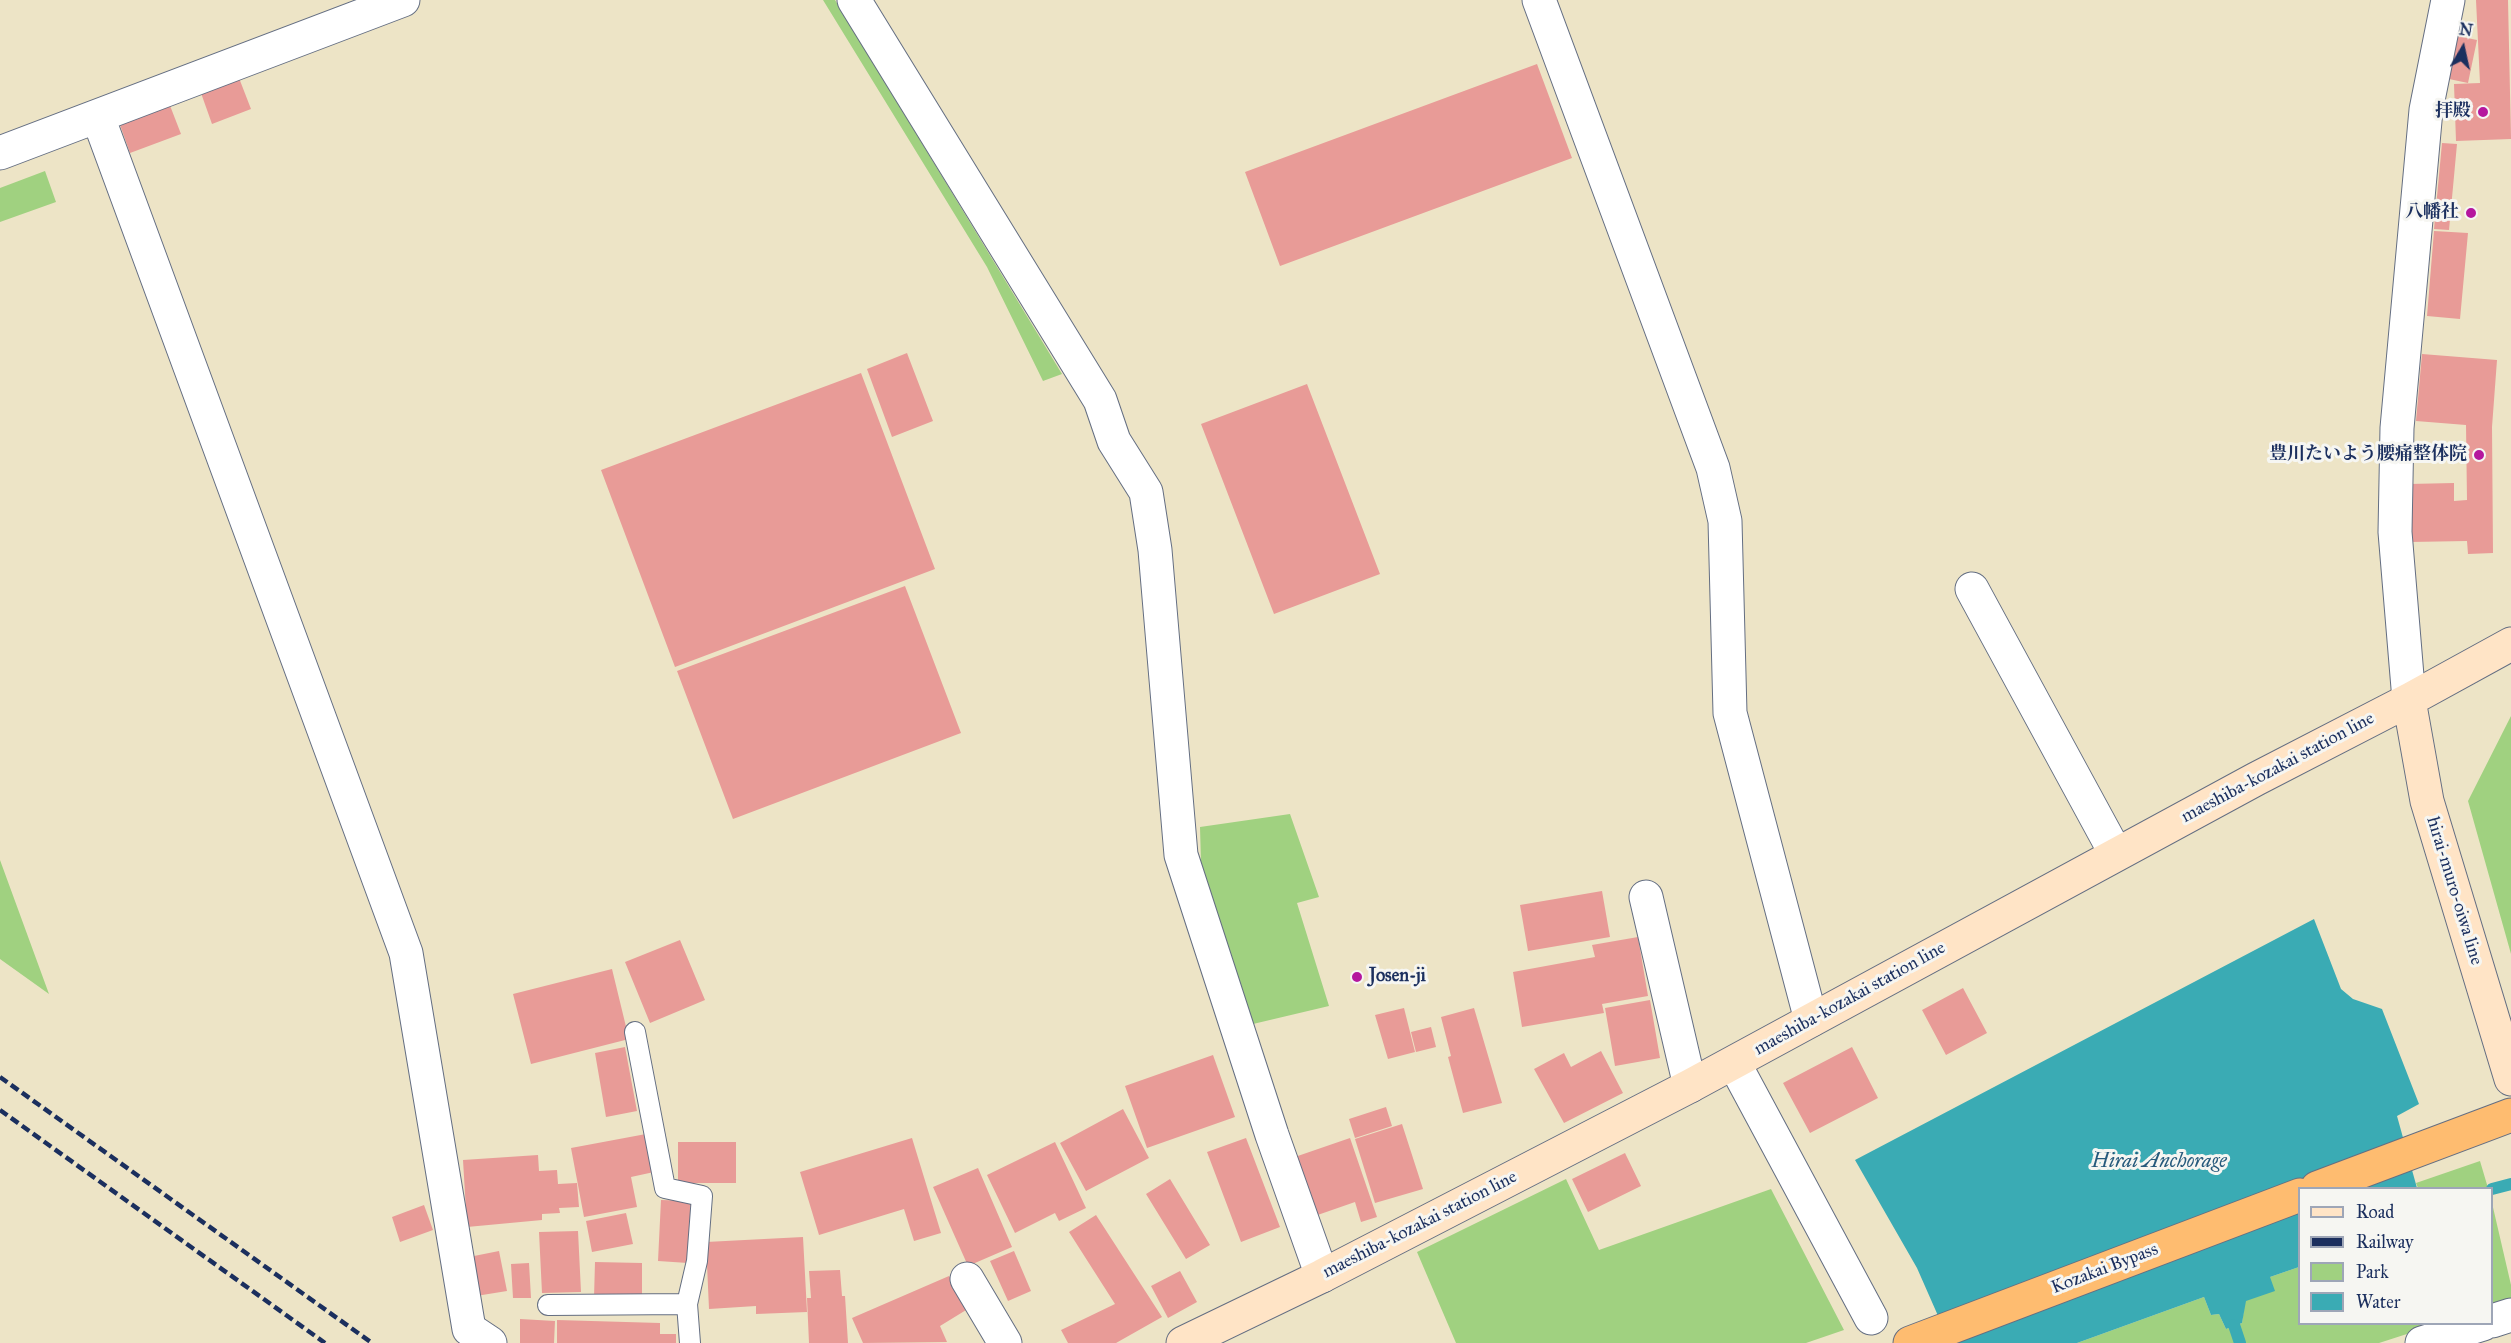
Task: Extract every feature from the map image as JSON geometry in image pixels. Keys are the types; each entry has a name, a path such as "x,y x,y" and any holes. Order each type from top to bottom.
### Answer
{"highway":[{"path":"2320,1187 2511,1115"},
{"name":"Kozakai Bypass","path":"1910,1343 2298,1196"}],"main road":[{"name":"maeshiba-kozakai station line","path":"1183,1343 1323,1276 1734,1063 2307,751 2409,700 2511,644"},
{"name":"hirai-muro-oiwa line","path":"2409,700 2427,801 2511,1079"}],"street":[{"path":"0,153 98,117 334,12 403,0"},
{"path":"854,0 1100,400 1114,441 1146,492 1155,550 1181,855 1272,1135 1323,1276"},
{"path":"1539,0 1713,468 1725,521 1730,713 1811,1020"},
{"path":"2409,700 2395,532 2397,428 2426,110 2448,0"},
{"path":"98,117 405,953 469,1329 490,1343"},
{"path":"1972,589 2116,854"},
{"path":"1646,897 1690,1086"},
{"path":"1734,1063 1871,1318"},
{"path":"967,1279 1005,1343"},
{"path":"2493,1321 2511,1315"},
{"path":"2421,1343 2478,1325"}],"lane":[{"path":"636,1032 665,1188 702,1196 697,1262 687,1304 690,1343"},
{"path":"548,1305 687,1304"}],"green space":[{"path":"823,0 835,0 1062,374 1043,381 987,267"},
{"path":"45,171 56,202 0,222 0,188"},
{"path":"2511,716 2511,954 2468,801"},
{"path":"1290,814 1319,897 1297,903 1329,1006 1253,1024 1201,863 1200,827"},
{"path":"0,860 49,994 0,959"},
{"path":"2480,1161 2488,1187 2418,1187 2416,1183"},
{"path":"1566,1179 1599,1250 1771,1189 1844,1330 1806,1343 1456,1343 1417,1252"},
{"path":"2493,1207 2511,1285 2511,1299 2493,1306"},
{"path":"2298,1267 2298,1325 2435,1325 2379,1343 2077,1343 2204,1297 2211,1315 2219,1314 2226,1329 2242,1323 2245,1301 2270,1277"}],"water":[{"name":"Hirai Anchorage","path":"2314,919 2341,989 2353,999 2382,1009 2419,1104 2397,1116 2417,1187 2298,1187 2298,1267 2270,1277 2275,1291 2246,1301 2242,1323 2226,1329 2219,1314 2211,1315 2204,1297 2077,1343 1950,1343 1917,1268 1855,1160"}],"building":[{"path":"2476,0 2508,0 2511,139 2456,141 2454,84 2480,83"},
{"path":"2457,36 2477,40 2468,83 2449,79"},
{"path":"1537,64 1572,158 1280,266 1245,172"},
{"path":"239,78 251,109 212,124 201,93"},
{"path":"169,103 181,134 130,153 119,122"},
{"path":"2442,143 2457,144 2449,230 2434,229"},
{"path":"2434,231 2468,233 2460,319 2427,316"},
{"path":"907,353 933,421 892,437 867,369"},
{"name":"豊川たいよう腰痛整体院","path":"2422,354 2497,360 2492,427 2493,553 2468,554 2467,541 2410,542 2409,484 2454,483 2454,501 2467,500 2466,425 2416,421"},
{"path":"861,373 935,569 675,667 601,470"},
{"path":"1307,384 1380,574 1274,614 1201,424"},
{"path":"905,586 961,733 733,819 677,671"},
{"path":"1602,891 1610,937 1528,951 1520,905"},
{"path":"1638,937 1648,996 1602,1004 1604,1013 1522,1027 1513,972 1595,957 1592,945"},
{"path":"680,940 705,1000 650,1023 625,962"},
{"path":"612,969 629,1039 531,1064 513,994"},
{"path":"1963,988 1987,1033 1946,1055 1922,1010"},
{"path":"1650,1000 1660,1058 1615,1066 1605,1008"},
{"path":"1404,1008 1415,1052 1388,1059 1375,1015"},
{"path":"1474,1008 1502,1103 1463,1113 1448,1057 1451,1056 1441,1017"},
{"path":"1431,1027 1436,1047 1416,1052 1411,1032"},
{"path":"625,1047 637,1111 606,1117 595,1053"},
{"path":"1852,1047 1878,1098 1810,1133 1783,1083"},
{"path":"1601,1051 1623,1093 1564,1123 1534,1069 1564,1053 1571,1067"},
{"path":"1213,1055 1235,1117 1147,1148 1125,1086"},
{"path":"1386,1107 1392,1126 1355,1138 1349,1119"},
{"path":"1123,1109 1149,1158 1086,1191 1060,1143"},
{"path":"1402,1124 1423,1189 1375,1203 1355,1139"},
{"path":"646,1134 654,1172 631,1177 637,1207 584,1217 571,1148"},
{"path":"912,1138 941,1233 914,1241 904,1209 819,1235 800,1172"},
{"path":"1246,1138 1280,1227 1241,1242 1207,1152"},
{"path":"1350,1138 1377,1217 1361,1222 1355,1202 1309,1218 1289,1159"},
{"path":"678,1142 736,1142 736,1183 678,1183"},
{"path":"1055,1142 1086,1208 1059,1221 1055,1213 1015,1233 987,1175"},
{"path":"1625,1153 1641,1186 1588,1212 1572,1179"},
{"path":"538,1155 539,1171 557,1170 558,1184 577,1183 579,1207 559,1208 560,1213 542,1214 542,1220 467,1227 463,1160"},
{"path":"978,1168 1012,1247 968,1266 933,1187"},
{"path":"1170,1179 1210,1245 1186,1259 1146,1194"},
{"path":"661,1200 691,1201 688,1263 658,1261"},
{"path":"424,1205 433,1230 400,1242 392,1217"},
{"path":"626,1213 633,1244 592,1252 586,1221"},
{"path":"1096,1215 1162,1317 1116,1343 1068,1343 1061,1330 1115,1304 1069,1232"},
{"path":"578,1231 581,1292 542,1293 539,1232"},
{"path":"803,1237 807,1312 756,1314 756,1306 709,1309 706,1242"},
{"path":"499,1251 507,1291 476,1296 469,1257"},
{"path":"1014,1251 1031,1291 1008,1301 990,1261"},
{"path":"595,1262 642,1263 642,1298 594,1298"},
{"path":"529,1263 531,1298 513,1298 511,1264"},
{"path":"840,1270 842,1296 845,1296 848,1343 809,1343 807,1298 811,1298 809,1271"},
{"path":"1180,1271 1197,1302 1168,1318 1151,1286"},
{"path":"949,1276 971,1307 940,1326 947,1342 863,1343 852,1318"},
{"path":"520,1319 555,1321 554,1343 520,1343"},
{"path":"557,1320 660,1323 660,1334 676,1334 676,1343 557,1343"}],"waterway":[{"path":"2493,1189 2511,1184"},
{"path":"2234,1325 2240,1343"}],"railway":[{"path":"0,1077 372,1343"},
{"path":"0,1110 325,1343"}],"place":[{"name":"拝殿","path":"2483,112"},
{"name":"八幡社","path":"2471,213"},
{"name":"豊川たいよう腰痛整体院","path":"2479,455"},
{"name":"Josen-ji","path":"1357,977"}]}
